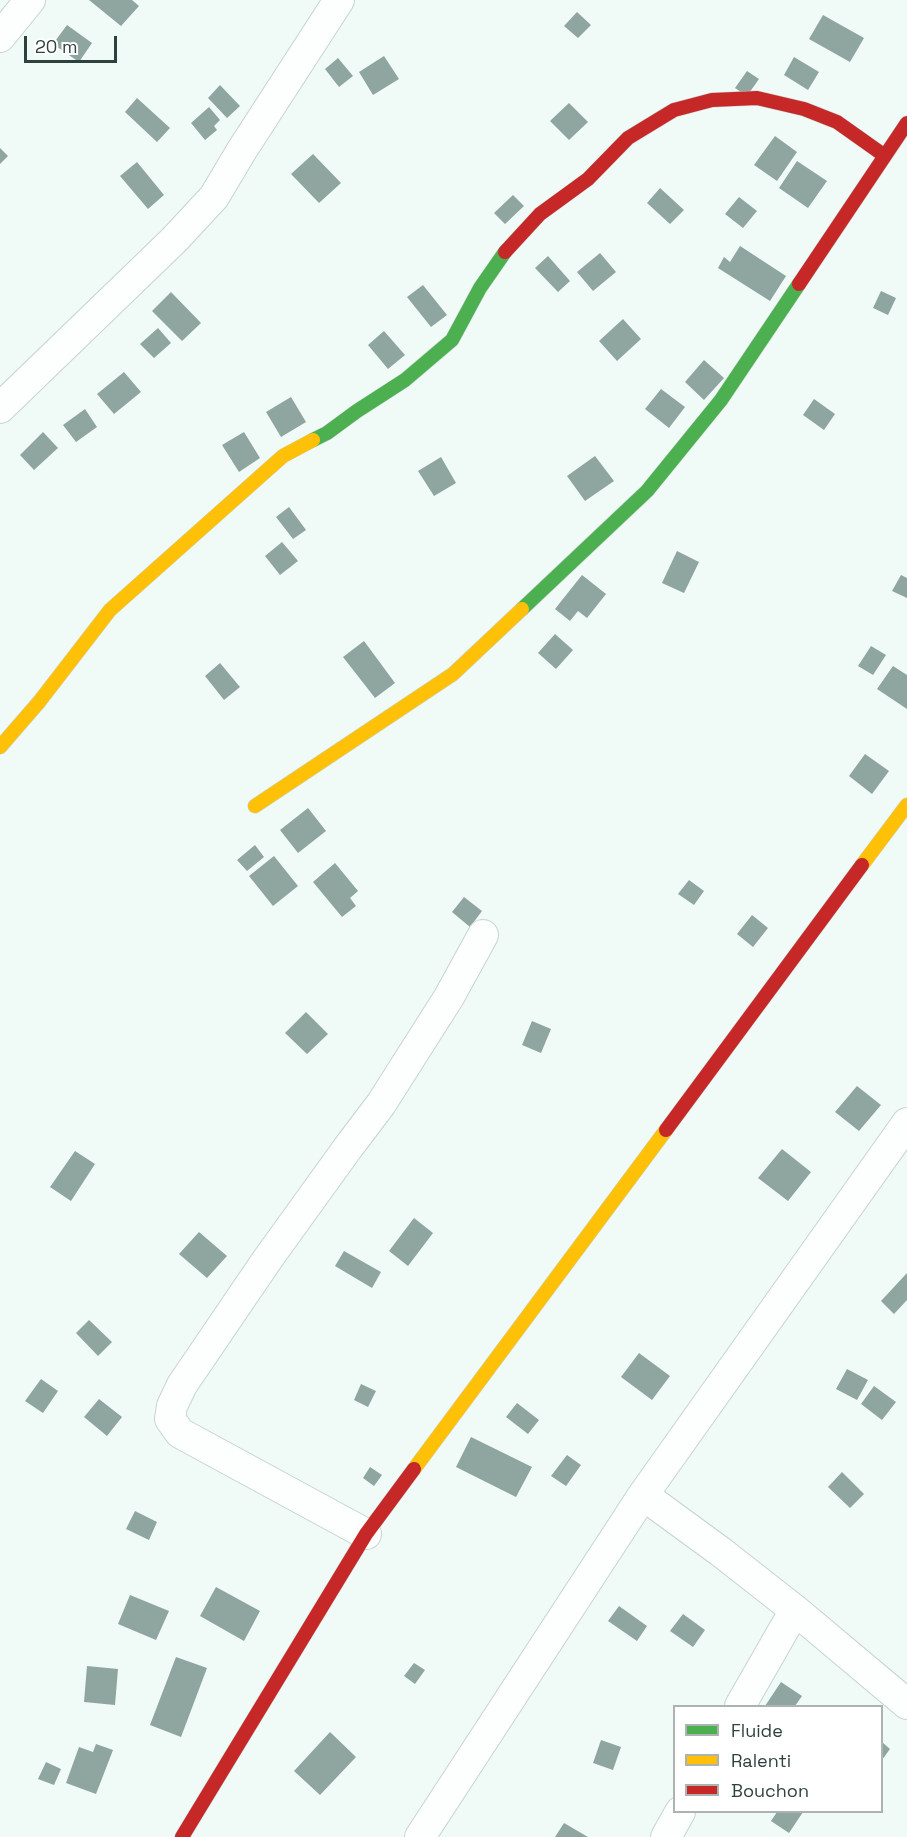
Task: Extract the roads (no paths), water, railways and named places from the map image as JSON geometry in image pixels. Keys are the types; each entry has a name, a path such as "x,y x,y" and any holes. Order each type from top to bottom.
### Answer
{"street":[{"path":"0,37 30,0"},
{"path":"0,408 174,240 214,196 339,0"},
{"path":"0,747 39,702 110,610 284,456 327,433 405,380 452,340 480,288 509,247 540,214 588,178 627,138 674,110 712,100 757,98 804,109 837,122 885,156"},
{"path":"255,806 453,674 646,491 722,400 907,123"},
{"path":"182,1837 366,1534 907,805"},
{"path":"366,1534 180,1433 170,1419 172,1406 182,1384 267,1260 381,1104 449,998 483,935"},
{"path":"420,1837 643,1495 907,1123"},
{"path":"643,1495 795,1610 907,1704"},
{"path":"741,1705 795,1610"},
{"path":"666,1837 679,1813"}]}
